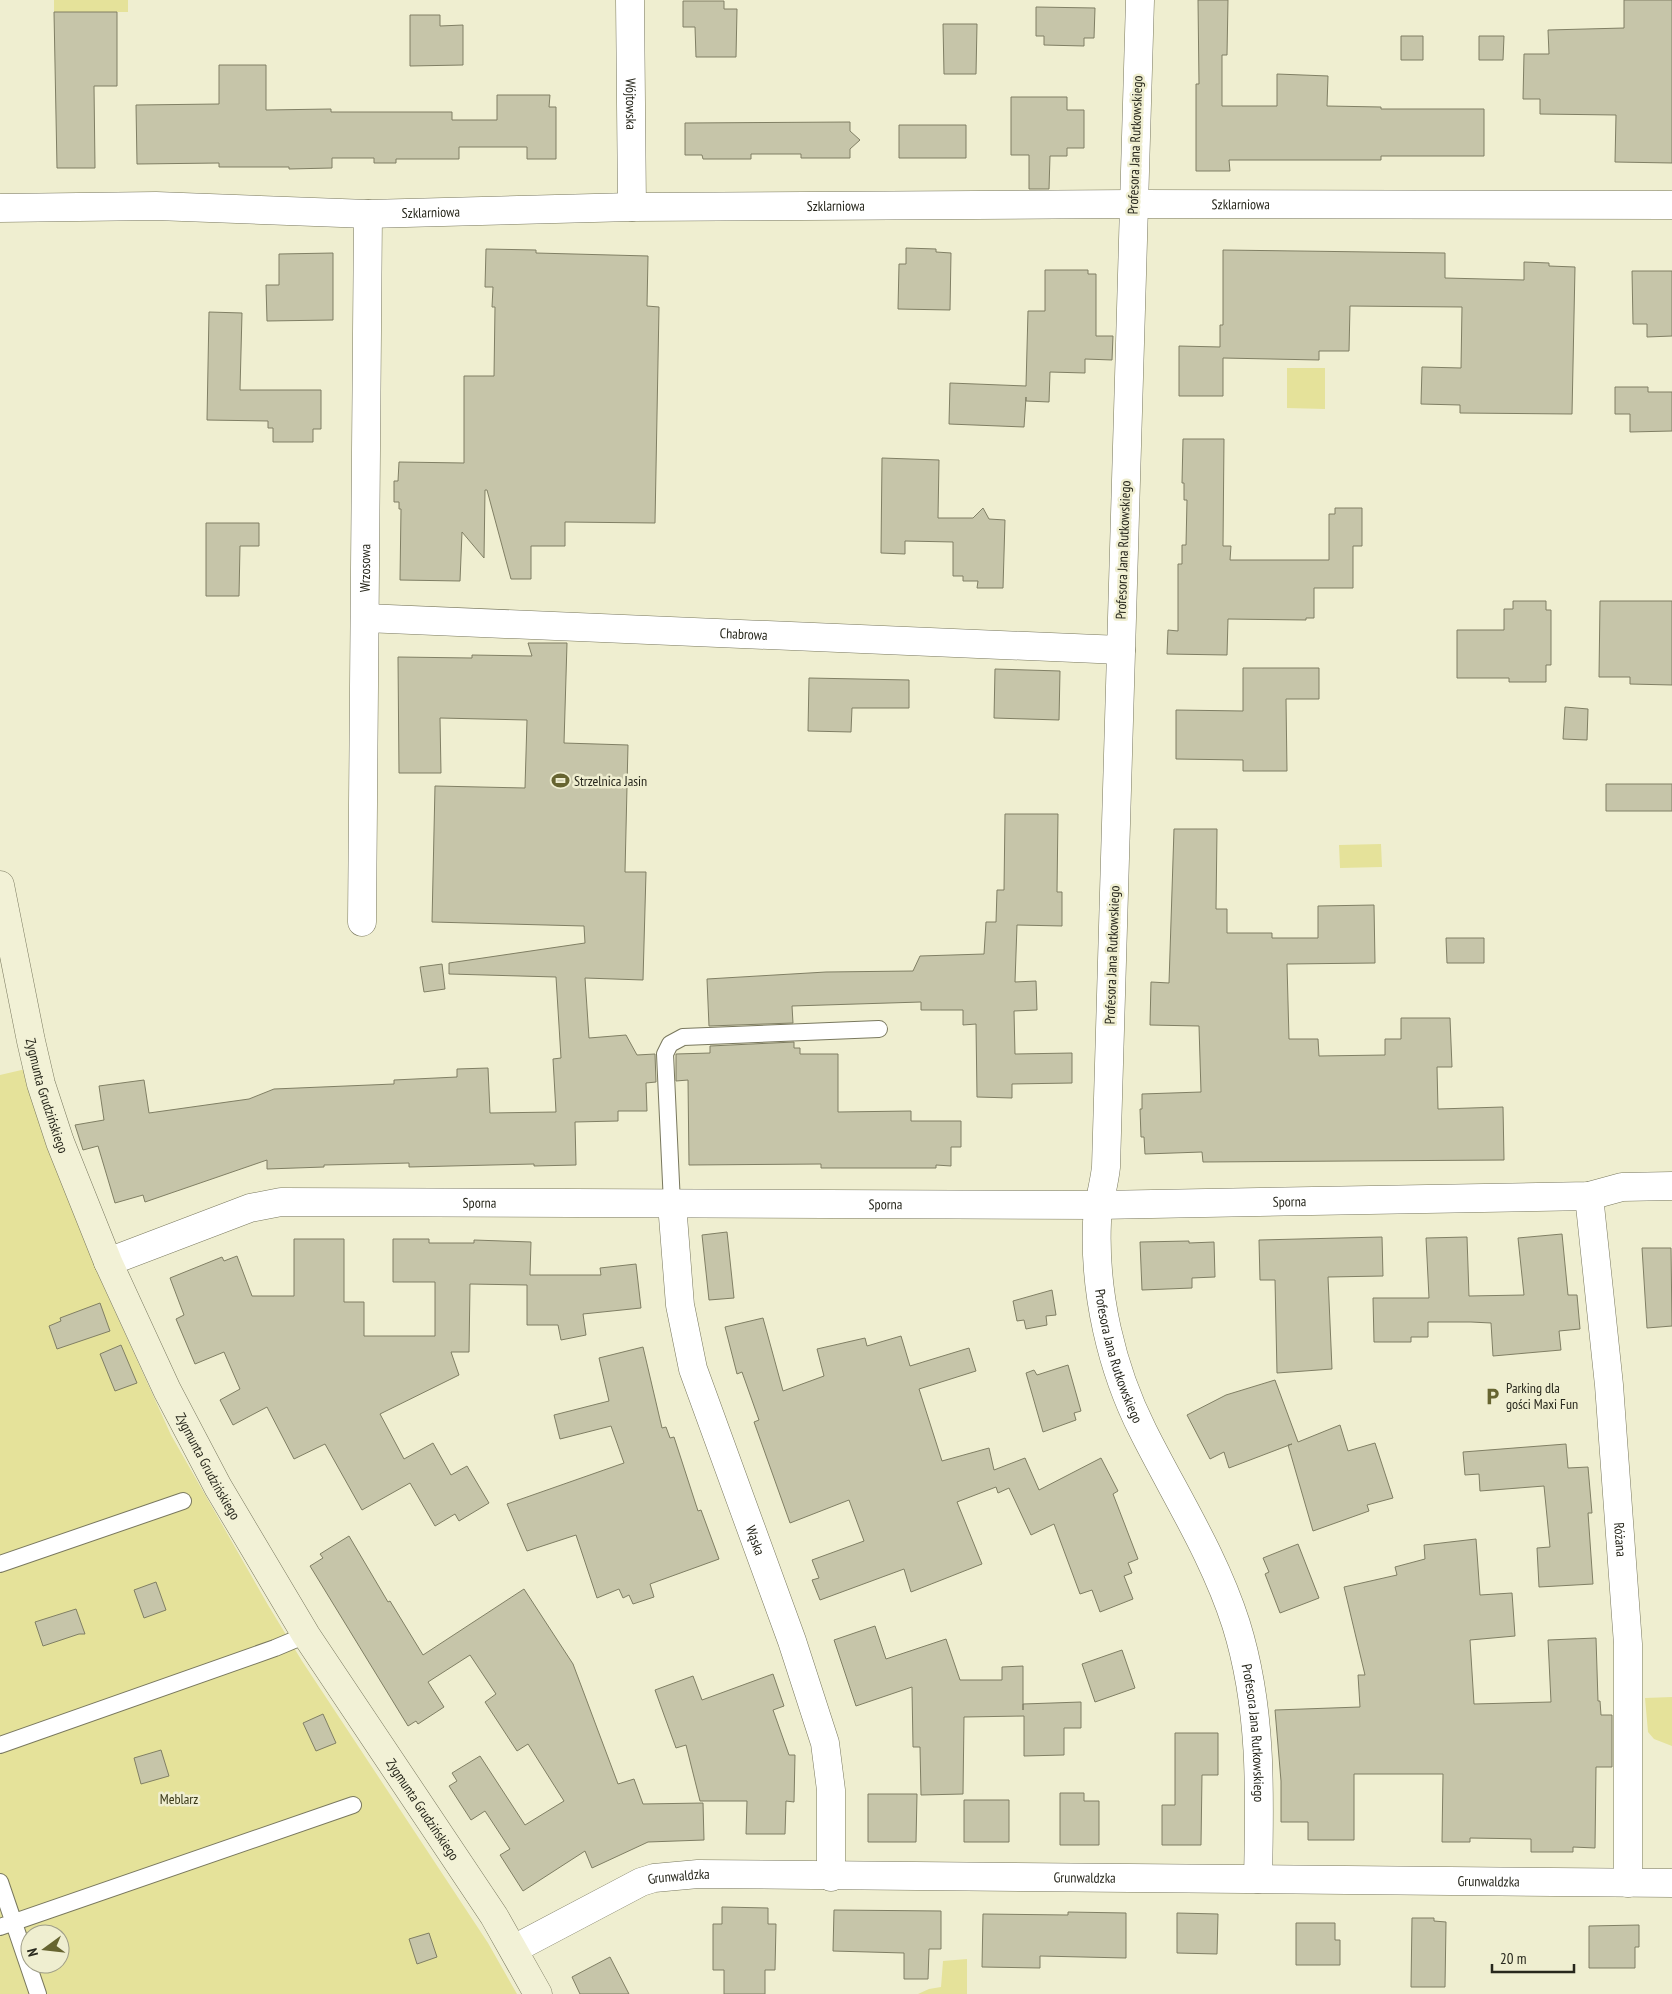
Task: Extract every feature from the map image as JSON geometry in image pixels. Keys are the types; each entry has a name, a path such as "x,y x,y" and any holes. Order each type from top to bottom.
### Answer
{"street":[{"name":"Wójtowska","path":"630,0 632,207"},
{"name":"Profesora Jana Rutkowskiego","path":"1140,0 1106,1167 1099,1205 1097,1251 1100,1283 1109,1332 1120,1376 1142,1430 1215,1569 1234,1618 1246,1662 1254,1699 1258,1754 1260,1796 1258,1878"},
{"name":"Szklarniowa","path":"0,208 156,206 368,214 632,207 1133,204 1672,205"},
{"name":"Wrzosowa","path":"362,922 368,214"},
{"name":"Chabrowa","path":"365,618 1121,650"},
{"name":"Zygmunta Grudzińskiego","path":"0,885 41,1084 60,1142 108,1262 167,1390 193,1442 306,1634 485,1902 514,1949 538,1994"},
{"name":"Sporna","path":"108,1262 250,1208 272,1203 1099,1205 1589,1196 1622,1187 1672,1186"},
{"name":"Różana","path":"1589,1196 1609,1385 1627,1624 1629,1671 1628,1883"},
{"name":"Wąska","path":"672,1204 680,1305 693,1370 792,1641 825,1743 831,1790 831,1877"},
{"name":"Grunwaldzka","path":"514,1949 628,1888 654,1878 698,1874 831,1877 1258,1878 1672,1883"}],"lane":[{"path":"672,1204 665,1054 670,1044 683,1037 878,1029"},
{"path":"0,1564 183,1501"},
{"path":"0,1745 275,1648 306,1634"},
{"path":"7,1925 353,1805"},
{"path":"0,1882 7,1925 38,1994"}],"green space":[{"path":"54,0 128,0 128,12 54,12"},
{"path":"1287,368 1325,368 1325,409 1287,408"},
{"path":"1381,844 1382,867 1340,868 1339,845"},
{"name":"Meblarz","path":"30,1068 104,1287 171,1435 302,1661 488,1943 517,1994 0,1994 0,1075"},
{"path":"1672,1697 1672,1746 1654,1739 1648,1732 1645,1698"},
{"path":"967,1959 967,1994 918,1994 929,1989 941,1987 943,1961"}],"building":[{"path":"1198,0 1228,0 1227,55 1222,55 1222,106 1277,106 1277,74 1328,76 1327,106 1381,107 1381,109 1484,109 1484,156 1381,156 1381,160 1229,160 1230,171 1196,171 1196,84 1199,84"},
{"path":"1624,0 1672,0 1672,163 1615,162 1616,115 1540,114 1540,99 1523,99 1524,54 1549,54 1548,30 1624,28"},
{"path":"683,1 724,1 724,9 737,9 736,57 696,57 695,27 683,27"},
{"path":"1036,7 1095,8 1094,38 1084,38 1084,46 1044,45 1044,36 1036,36"},
{"path":"54,12 117,12 117,86 94,86 95,168 57,168"},
{"path":"410,15 440,15 440,26 463,25 463,65 410,66"},
{"path":"943,24 977,24 976,74 944,74"},
{"path":"1401,36 1423,36 1423,60 1401,60"},
{"path":"1479,36 1504,36 1503,60 1479,60"},
{"path":"219,65 266,65 266,110 331,109 331,112 452,112 452,120 497,120 497,95 550,95 549,107 556,107 556,159 527,159 527,147 459,147 459,159 396,159 396,163 374,163 374,158 332,158 332,168 219,167 219,163 137,164 136,105 219,104"},
{"path":"1011,97 1067,97 1067,110 1084,110 1084,148 1067,148 1067,156 1050,156 1049,189 1029,189 1029,155 1011,155"},
{"path":"850,122 850,131 860,140 850,149 850,158 801,158 801,154 751,154 751,159 703,159 702,155 685,155 685,123"},
{"path":"899,125 966,125 966,158 899,158"},
{"path":"906,248 936,249 936,252 951,253 950,310 898,309 899,264 906,264"},
{"path":"486,249 536,250 536,253 648,256 647,306 659,307 655,523 565,522 565,546 531,546 531,579 511,579 487,490 485,490 484,558 462,532 460,581 400,580 401,509 399,509 399,502 394,502 394,481 398,481 399,462 464,463 464,376 494,376 495,307 492,307 493,287 485,287"},
{"path":"1223,250 1445,253 1445,278 1524,280 1524,262 1549,263 1549,266 1575,267 1572,414 1460,413 1460,405 1421,404 1422,367 1461,368 1462,307 1350,306 1349,351 1319,351 1319,360 1223,358 1223,396 1179,396 1179,346 1220,347 1220,325 1223,325"},
{"path":"333,253 333,320 267,321 266,285 279,285 279,254"},
{"path":"1045,270 1088,270 1088,274 1096,274 1096,336 1113,336 1112,360 1085,359 1085,373 1050,372 1049,402 1026,401 1026,397 1024,427 949,424 950,383 1026,386 1028,311 1045,311"},
{"path":"1632,271 1672,271 1672,336 1647,337 1647,324 1633,324"},
{"path":"209,312 242,313 240,390 321,390 321,429 313,429 313,442 273,442 273,428 268,428 268,421 207,420"},
{"path":"1615,387 1648,387 1648,392 1672,392 1672,431 1630,432 1630,414 1615,414"},
{"path":"1183,439 1224,439 1223,546 1231,546 1230,560 1329,560 1329,514 1335,514 1335,508 1362,508 1362,546 1353,546 1353,588 1314,588 1314,618 1306,618 1306,620 1228,619 1227,655 1167,654 1168,630 1178,631 1178,564 1182,564 1182,545 1186,545 1187,500 1184,500 1184,483 1182,483"},
{"path":"882,458 939,460 938,518 973,518 983,508 989,519 1005,520 1003,588 977,588 978,581 963,581 963,576 953,576 953,542 905,541 905,554 881,553"},
{"path":"206,523 259,523 259,546 240,546 239,596 206,596"},
{"path":"1513,601 1546,601 1546,610 1551,610 1551,665 1546,665 1546,682 1509,682 1509,678 1457,678 1457,630 1504,630 1504,609 1513,609"},
{"path":"1600,601 1672,601 1672,685 1630,684 1630,677 1599,677"},
{"path":"528,643 567,643 564,743 628,745 625,872 646,872 643,980 585,978 589,1038 626,1035 637,1055 655,1054 656,1082 646,1083 647,1111 618,1111 618,1121 575,1122 576,1165 534,1166 534,1164 409,1167 409,1163 324,1165 324,1167 267,1169 267,1160 145,1202 143,1195 115,1203 98,1146 83,1150 75,1125 104,1120 99,1086 144,1080 149,1113 249,1099 274,1089 394,1084 394,1080 457,1077 457,1069 488,1068 490,1113 556,1112 553,1059 561,1058 556,977 449,974 449,963 585,943 584,926 432,922 435,786 525,788 527,720 440,718 441,773 399,773 398,657 472,658 472,655 532,656"},
{"path":"1243,668 1319,668 1319,699 1286,699 1287,771 1243,771 1243,760 1176,759 1176,710 1243,711"},
{"path":"995,669 1060,671 1059,720 994,718"},
{"path":"809,678 909,680 909,708 852,708 851,732 808,731"},
{"path":"1565,707 1588,709 1587,740 1563,739"},
{"path":"1606,784 1672,784 1672,811 1606,811"},
{"path":"1005,814 1058,814 1057,892 1062,892 1062,926 1017,925 1015,982 1036,981 1037,1010 1014,1011 1015,1054 1072,1053 1072,1083 1012,1084 1012,1098 977,1097 976,1024 963,1025 963,1010 921,1010 921,1002 792,1006 793,1023 709,1026 707,979 826,972 913,971 920,956 984,954 986,922 996,922 997,890 1004,890"},
{"path":"1174,829 1217,829 1216,909 1227,909 1227,933 1272,933 1272,938 1318,938 1318,906 1374,905 1375,963 1287,964 1289,1039 1318,1039 1319,1056 1385,1055 1385,1039 1401,1039 1401,1018 1450,1018 1452,1067 1437,1067 1438,1109 1503,1107 1504,1160 1203,1162 1202,1152 1145,1154 1144,1137 1141,1137 1140,1109 1142,1109 1142,1094 1201,1092 1199,1026 1150,1025 1151,982 1169,983"},
{"path":"1446,938 1484,938 1484,963 1447,963"},
{"path":"442,964 445,989 424,992 420,967"},
{"path":"794,1042 794,1048 800,1048 800,1054 838,1054 838,1112 911,1111 911,1121 961,1121 961,1147 951,1147 951,1166 936,1165 936,1168 821,1168 821,1164 689,1165 688,1080 676,1081 676,1054 710,1053 710,1046"},
{"path":"727,1232 734,1298 709,1300 702,1235"},
{"path":"1562,1234 1568,1295 1577,1295 1580,1329 1559,1331 1561,1350 1493,1356 1491,1323 1471,1322 1428,1322 1428,1337 1411,1337 1411,1342 1374,1342 1373,1298 1429,1298 1426,1238 1467,1237 1469,1296 1524,1295 1518,1238"},
{"path":"1382,1237 1383,1276 1328,1277 1332,1369 1277,1373 1275,1280 1260,1280 1259,1240"},
{"path":"294,1239 344,1239 344,1302 364,1302 364,1336 435,1336 435,1282 393,1282 393,1239 429,1239 429,1243 474,1243 474,1240 531,1242 530,1275 601,1275 600,1268 636,1264 641,1308 583,1314 586,1335 561,1340 558,1325 527,1325 527,1285 470,1284 469,1352 451,1352 459,1375 380,1414 404,1459 433,1443 451,1475 467,1466 489,1503 459,1521 455,1514 435,1526 410,1483 362,1510 325,1444 294,1459 267,1407 233,1425 220,1400 240,1389 224,1352 195,1364 176,1319 184,1315 170,1278 222,1257 224,1261 237,1256 252,1296 294,1296"},
{"path":"1189,1241 1189,1243 1214,1242 1215,1277 1192,1278 1192,1288 1142,1290 1140,1242"},
{"path":"1642,1248 1671,1248 1672,1326 1647,1328"},
{"path":"1052,1290 1056,1315 1046,1316 1047,1325 1026,1329 1024,1320 1017,1321 1013,1301"},
{"path":"100,1303 110,1331 57,1349 49,1326 61,1321 60,1318"},
{"path":"763,1318 783,1391 824,1376 817,1349 865,1338 867,1346 901,1336 910,1366 969,1348 976,1371 919,1389 942,1461 989,1448 994,1470 1025,1458 1039,1490 1101,1458 1118,1491 1113,1494 1138,1559 1128,1563 1132,1573 1124,1576 1133,1599 1100,1612 1092,1590 1080,1594 1054,1524 1031,1535 1009,1488 998,1493 996,1487 957,1502 982,1564 911,1592 904,1569 820,1600 812,1580 819,1578 812,1560 864,1541 849,1500 790,1523 754,1422 759,1420 742,1372 737,1374 725,1327"},
{"path":"121,1345 137,1383 115,1391 100,1354"},
{"path":"643,1347 662,1428 666,1427 670,1438 674,1437 698,1511 701,1510 719,1559 650,1584 654,1597 633,1604 629,1595 623,1598 619,1589 597,1598 576,1535 527,1551 507,1504 624,1463 611,1426 560,1439 554,1415 609,1401 599,1358"},
{"path":"1068,1365 1081,1411 1074,1413 1076,1420 1043,1432 1026,1373 1034,1370 1037,1375"},
{"path":"1275,1380 1298,1442 1340,1425 1348,1451 1375,1443 1393,1498 1367,1505 1369,1511 1313,1531 1288,1445 1229,1468 1224,1452 1210,1459 1187,1415 1226,1395"},
{"path":"1566,1444 1568,1468 1588,1467 1592,1513 1588,1513 1593,1584 1539,1587 1537,1548 1550,1547 1544,1486 1480,1491 1479,1474 1465,1475 1463,1452"},
{"path":"349,1536 388,1602 390,1601 423,1655 524,1589 573,1664 618,1784 634,1779 643,1804 703,1803 704,1840 648,1842 592,1868 585,1851 523,1891 500,1855 510,1849 485,1811 471,1820 449,1786 457,1781 452,1773 480,1756 525,1825 564,1801 528,1744 517,1751 485,1702 496,1694 470,1655 428,1682 444,1707 418,1724 416,1721 408,1726 310,1566 323,1558 320,1554"},
{"path":"1476,1539 1480,1595 1512,1593 1515,1636 1470,1640 1474,1704 1551,1702 1548,1640 1596,1638 1598,1701 1600,1701 1601,1715 1612,1715 1612,1767 1596,1767 1595,1848 1573,1847 1573,1852 1531,1852 1531,1839 1470,1838 1470,1842 1442,1842 1443,1774 1354,1774 1354,1840 1308,1840 1308,1822 1281,1822 1281,1781 1275,1710 1360,1707 1358,1675 1365,1675 1344,1587 1397,1575 1395,1567 1425,1559 1424,1545"},
{"path":"1298,1544 1319,1598 1280,1613 1265,1574 1269,1572 1263,1558"},
{"path":"156,1582 166,1610 144,1618 134,1590"},
{"path":"76,1609 85,1634 79,1634 43,1646 35,1622"},
{"path":"875,1626 886,1659 946,1639 960,1680 1002,1680 1002,1667 1023,1666 1023,1704 1081,1702 1081,1728 1064,1728 1064,1755 1024,1756 1024,1716 964,1717 963,1794 921,1795 920,1747 913,1747 912,1687 856,1706 834,1640"},
{"path":"1122,1650 1135,1688 1095,1702 1082,1664"},
{"path":"773,1674 784,1706 773,1710 789,1755 795,1755 794,1802 786,1801 785,1834 746,1834 747,1801 700,1801 686,1745 676,1748 655,1690 693,1676 702,1700"},
{"path":"323,1714 336,1743 316,1751 303,1723"},
{"path":"1175,1733 1218,1733 1218,1775 1202,1775 1201,1845 1162,1845 1162,1805 1175,1805"},
{"path":"161,1750 169,1776 141,1784 134,1758"},
{"path":"1060,1793 1084,1793 1084,1801 1099,1801 1099,1845 1060,1845"},
{"path":"868,1794 917,1794 916,1842 868,1842"},
{"path":"964,1800 1009,1800 1009,1842 964,1842"},
{"path":"722,1907 768,1908 768,1924 776,1924 775,1970 765,1970 765,1994 724,1994 724,1970 713,1970 713,1924 722,1924"},
{"path":"834,1910 941,1911 941,1949 929,1949 928,1979 904,1979 904,1953 833,1951"},
{"path":"1068,1912 1126,1913 1126,1958 1040,1956 1040,1968 982,1967 983,1914 1068,1915"},
{"path":"1177,1913 1218,1914 1217,1954 1177,1953"},
{"path":"1412,1918 1434,1918 1434,1921 1446,1922 1445,1987 1411,1987"},
{"path":"1296,1923 1335,1923 1335,1940 1340,1940 1340,1965 1296,1965"},
{"path":"1639,1925 1639,1947 1635,1947 1635,1968 1589,1968 1589,1926"},
{"path":"429,1933 437,1957 417,1964 409,1939"},
{"path":"610,1957 629,1994 580,1994 572,1977"}],"place":[{"name":"Strzelnica Jasin","path":"560,781"},
{"name":"Parking dla gości Maxi Fun","path":"1492,1396"}]}
